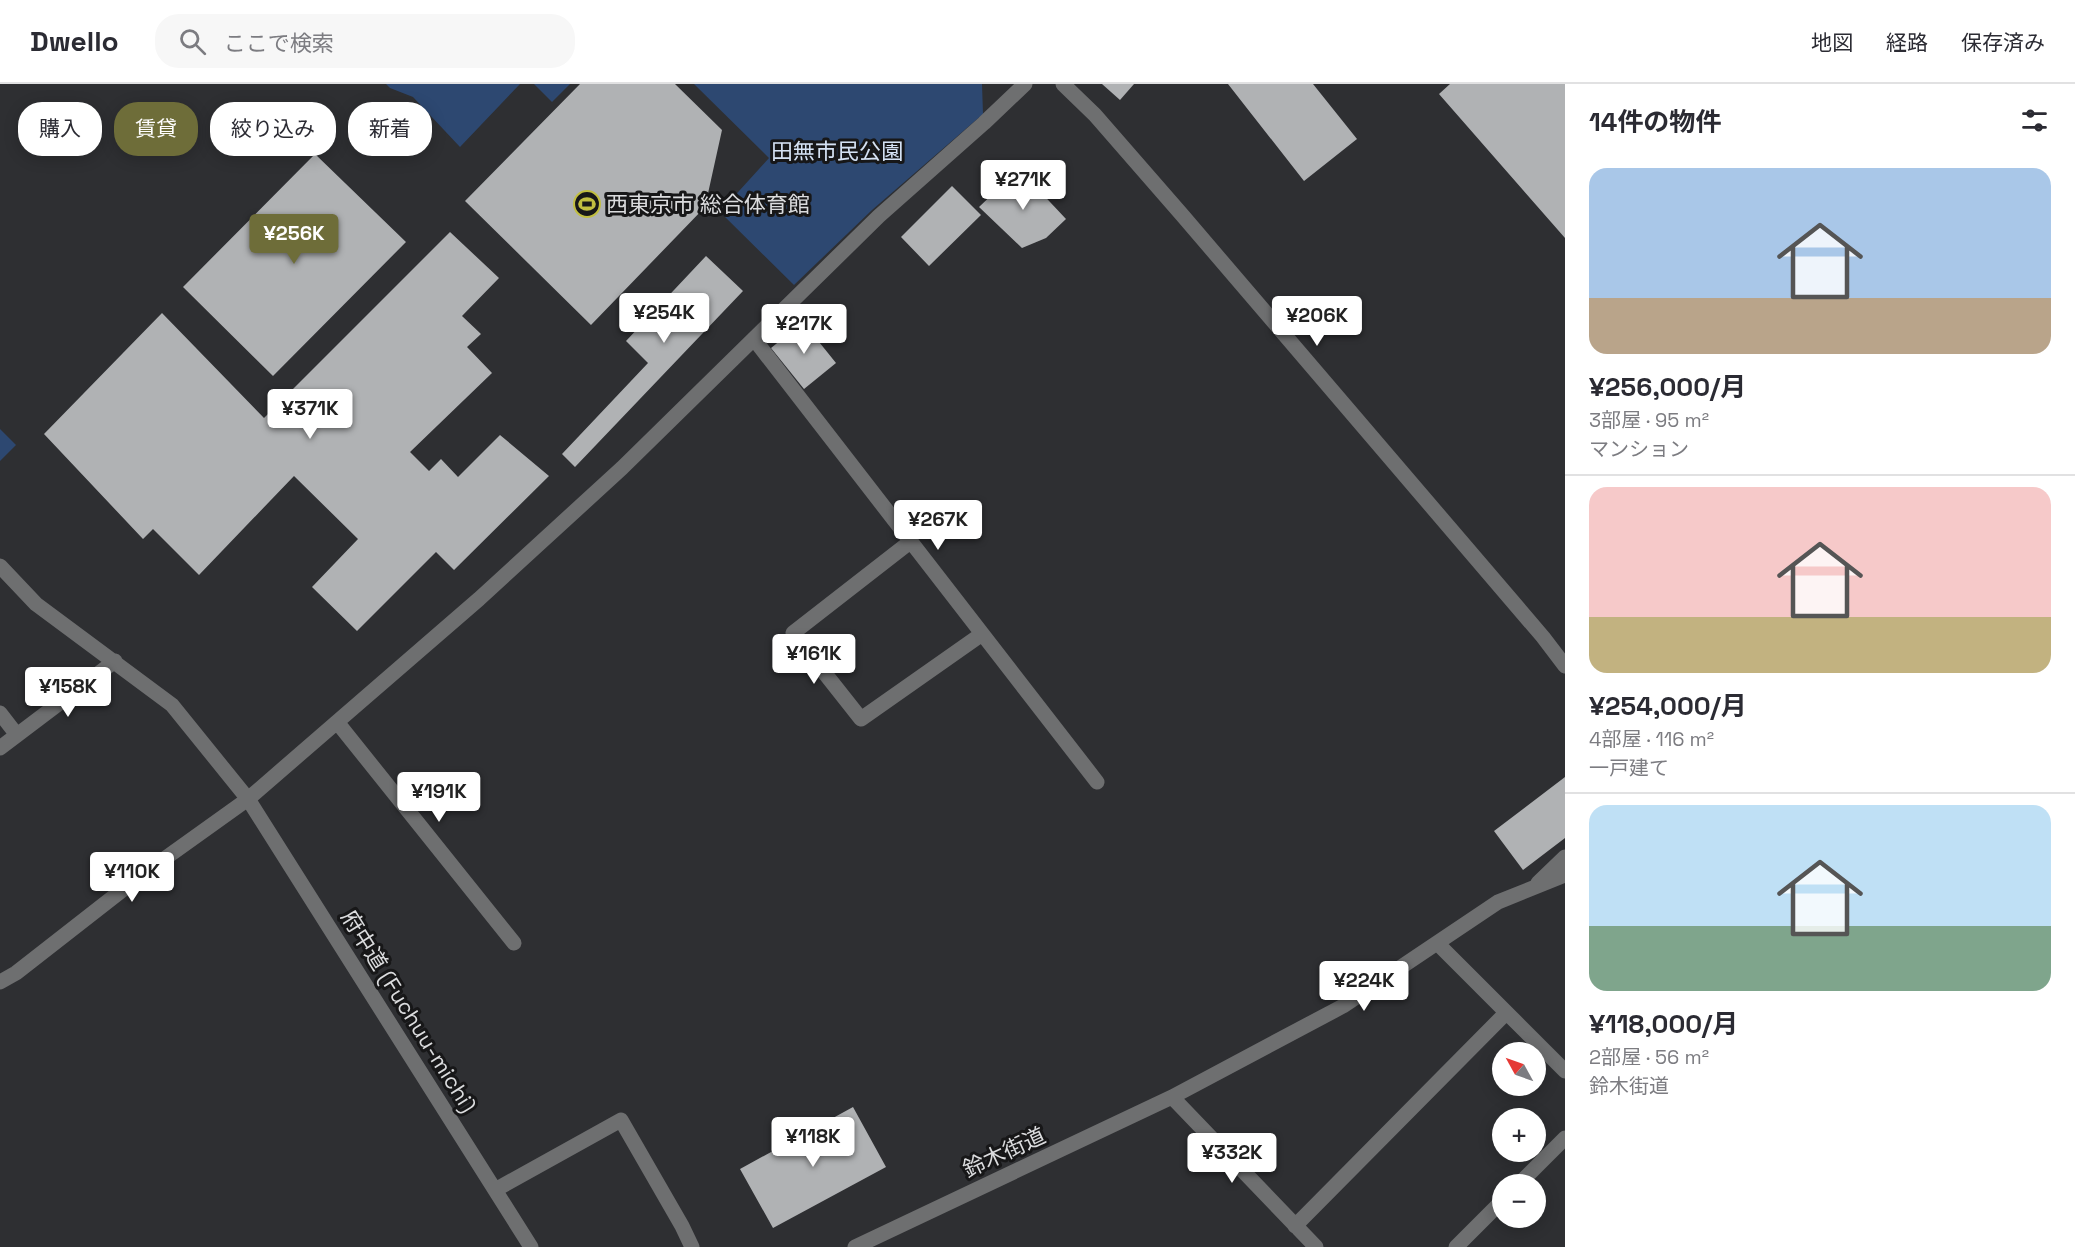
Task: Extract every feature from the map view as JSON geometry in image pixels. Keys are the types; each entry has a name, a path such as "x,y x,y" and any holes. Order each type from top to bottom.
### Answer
{"street":[{"path":"0,982 16,973 139,877 249,799 496,584 622,468 879,216 1025,84"},
{"path":"1063,84 1095,115 1183,216 1543,637 1565,666"},
{"path":"754,339 1097,782"},
{"path":"910,542 793,633 861,719 982,634"},
{"name":"府中道 (Fuchuu-michi)","path":"0,566 36,604 172,705 249,799 531,1247"},
{"path":"0,748 115,661"},
{"path":"0,713 17,735"},
{"path":"337,723 514,943"},
{"path":"1535,885 1565,857"},
{"path":"1535,885 1565,875"},
{"name":"鈴木街道","path":"855,1247 1172,1097 1343,1006 1498,902 1535,885"},
{"path":"1438,944 1565,1071"},
{"path":"1295,1226 1506,1013"},
{"path":"1172,1097 1316,1247"},
{"path":"495,1190 621,1120 692,1247"},
{"path":"1529,1174 1565,1138"},
{"path":"1456,1247 1492,1211"}],"green space":[{"path":"386,84 520,84 460,147 432,117 432,102 418,102 413,97 390,88"},
{"path":"534,84 570,84 552,102"},
{"name":"田無市民公園","path":"694,84 982,84 983,114 872,210 794,285 720,212 769,158"},
{"path":"0,429 16,445 0,461"}],"building":[{"name":"西東京市 総合体育館","path":"580,84 675,84 722,130 705,207 591,325 465,201"},
{"path":"1102,84 1134,84 1120,100"},
{"path":"1228,84 1313,84 1357,139 1304,181"},
{"path":"1450,84 1565,84 1565,238 1439,94"},
{"path":"313,156 317,156 406,242 273,376 183,287"},
{"path":"1019,169 1066,219 1046,238 1022,248 979,207"},
{"path":"952,186 981,215 929,266 901,237"},
{"path":"450,232 499,278 462,316 481,334 467,347 492,373 410,452 429,471 441,459 458,477 500,435 549,476 454,570 436,552 357,631 312,587 358,539 294,476 199,575 153,529 143,539 44,434 162,313 264,418"},
{"path":"706,256 743,291 575,467 562,454 648,363 626,341"},
{"path":"803,322 836,363 804,389 771,348"},
{"path":"1565,777 1565,838 1523,870 1494,831"},
{"path":"853,1107 886,1167 773,1228 740,1169"}],"place":[{"name":"西東京市 総合体育館","path":"587,204"}]}
